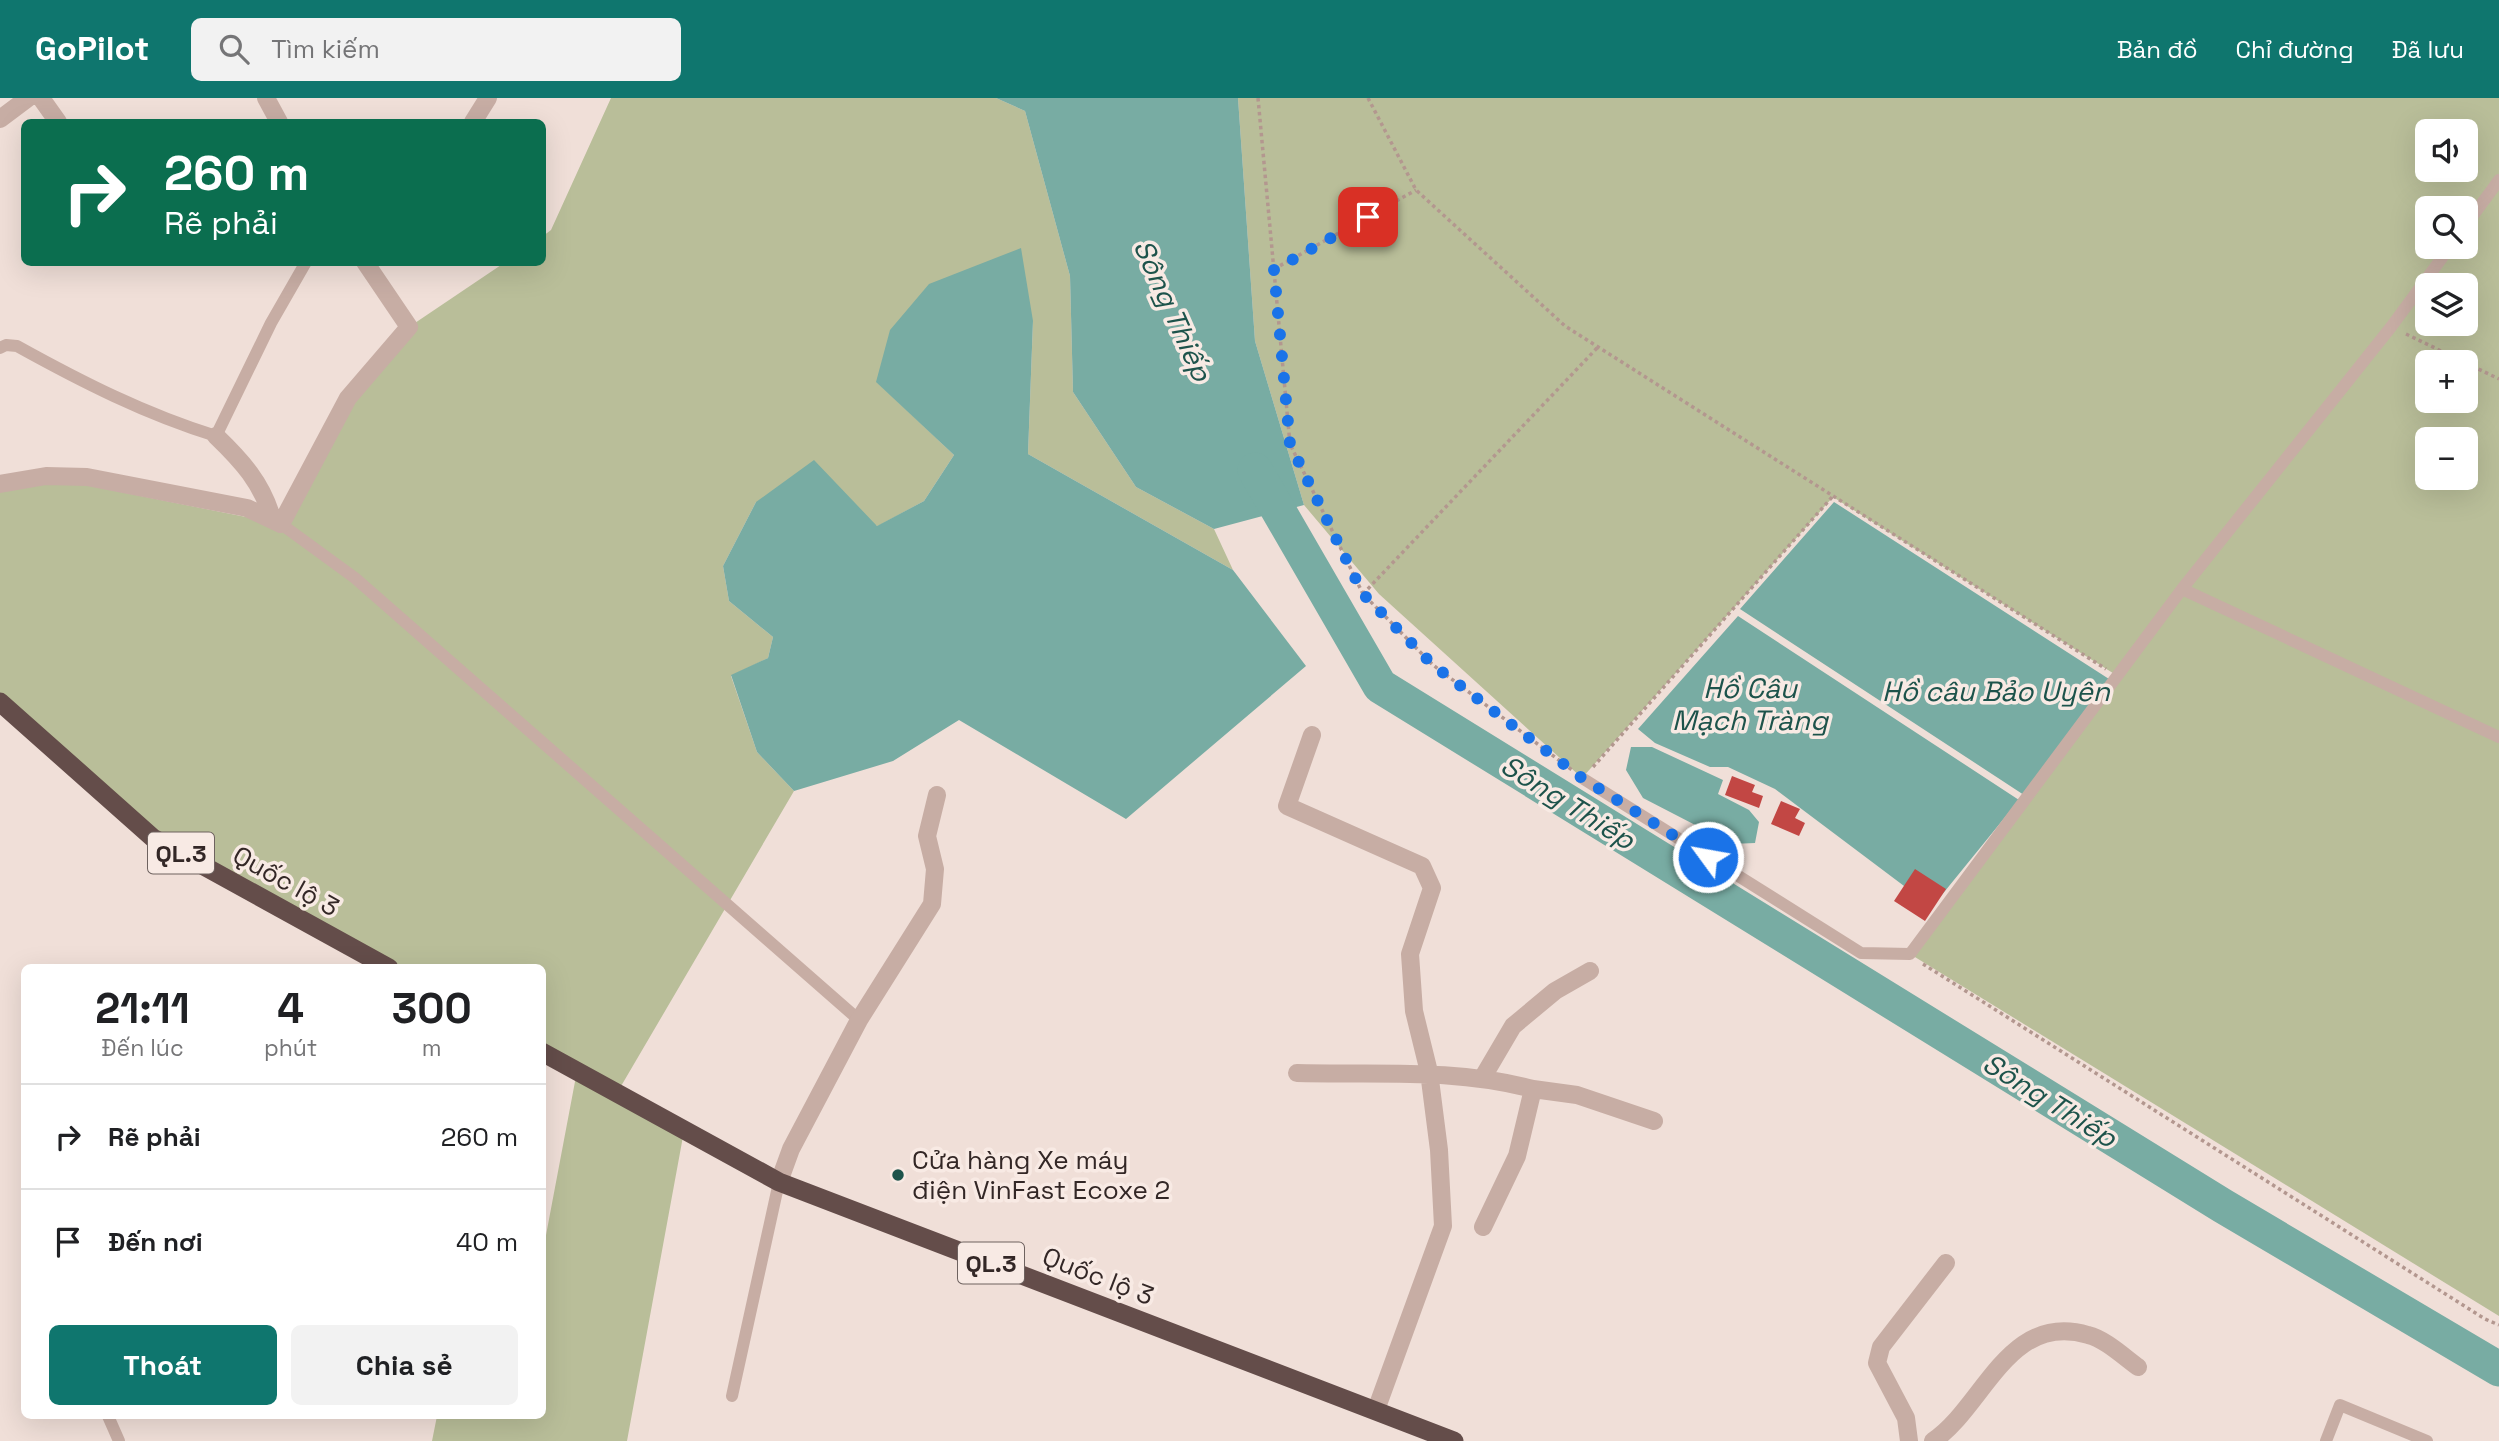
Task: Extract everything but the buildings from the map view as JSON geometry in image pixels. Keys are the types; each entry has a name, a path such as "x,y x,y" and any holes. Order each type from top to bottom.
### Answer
{"highway":[{"name":"Quốc lộ 3","path":"0,702 153,838 382,964"},
{"name":"Quốc lộ 3","path":"546,1054 779,1182 1454,1441"}],"street":[{"path":"0,119 28,98"},
{"path":"41,98 56,119"},
{"path":"266,98 277,119"},
{"path":"474,119 488,98"},
{"path":"277,521 348,398 409,327 371,266"},
{"path":"216,436 245,464 266,495 277,521"},
{"path":"0,484 46,477 87,477 247,508 277,521"},
{"path":"1312,735 1287,806 1422,866 1432,888 1410,954 1414,1011 1429,1072 1439,1150 1443,1226 1377,1410"},
{"path":"779,1182 791,1149 859,1020 932,904 935,869 928,836 937,795"},
{"path":"1483,1077 1514,1027 1555,991 1591,971"},
{"path":"1297,1073 1383,1075 1429,1072 1483,1077 1533,1089 1577,1095 1654,1121"},
{"path":"1483,1227 1517,1156 1533,1089"},
{"path":"1909,1441 1906,1418 1877,1363 1881,1347 1946,1264"},
{"path":"1934,1441 1949,1430 2015,1348 2037,1337 2062,1332 2090,1335 2138,1367"}],"lane":[{"path":"2478,209 2499,180"},
{"path":"1582,778 1861,953 1910,954 2182,589 2391,327 2441,259"},
{"path":"0,348 6,345 17,346 96,390 162,419 216,436 271,323 304,266"},
{"path":"277,521 355,578 859,1020"},
{"path":"2182,589 2499,737"},
{"path":"732,1396 779,1182"},
{"path":"2326,1441 2340,1405 2427,1441"},
{"path":"109,1419 120,1441"}],"path":[{"path":"1258,98 1290,444 1363,594 1433,665 1582,778 1833,496"},
{"path":"1368,98 1416,190 1565,326 2116,676"},
{"path":"1274,270 1416,190"},
{"path":"2391,327 2438,350"},
{"path":"1363,594 1598,347"},
{"path":"2478,369 2499,379"},
{"path":"1910,954 2473,1312 2499,1325"}],"green space":[{"path":"611,98 996,98 1025,111 1070,276 1073,392 1136,487 1214,529 1233,570 1028,454 1033,321 877,382 954,455 924,501 878,526 756,502 723,566 729,601 773,637 768,658 731,676 757,752 794,791 617,1093 684,1131 627,1441 432,1441 436,1419 546,1419 546,1235 577,1071 546,1054 546,964 382,964 153,838 0,702 0,481 46,477 281,524 348,398 409,327 500,266 546,266 546,234 551,230"},
{"path":"1238,98 2499,98 2499,1316 1910,954 2116,675 1833,497 1582,778 1379,594 1304,505 1255,341"}],"water":[{"path":"996,98 1238,98 1255,341 1304,505 1214,529 1136,487 1073,392 1070,276 1025,111"},
{"path":"1021,248 1033,321 1028,454 1233,570 1306,666 1126,819 959,720 893,761 794,791 757,752 731,675 768,658 773,637 729,601 723,566 756,502 814,460 877,526 924,501 954,455 876,382 890,330 929,284"},
{"name":"Hồ câu Bảo Uyên","path":"1834,502 2109,679 2024,795 1740,609"},
{"name":"Hồ Câu Mạch Tràng","path":"1738,616 2019,800 1932,907 1775,789 1728,767 1710,767 1655,743 1638,729"},
{"path":"1631,747 1652,747 1723,780 1718,794 1749,810 1759,822 1755,843 1732,844 1643,798 1626,770"}],"waterway":[{"name":"Sông Thiếp","path":"1255,470 1380,686 2223,1206 2499,1369"}],"place":[{"name":"Cửa hàng Xe máy điện VinFast Ecoxe 2","path":"898,1175"}],"route":[{"path":"1368,217 1274,270 1290,444 1363,594 1433,665 1582,778 1708,857"}]}
